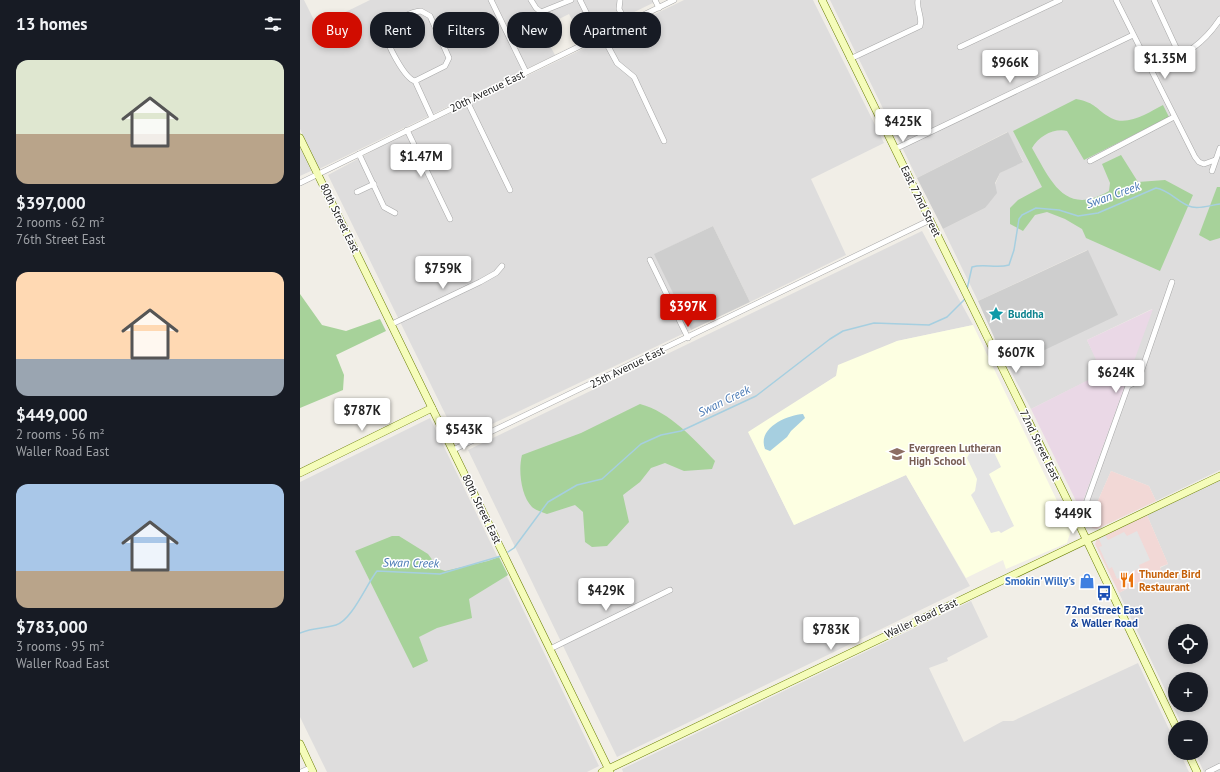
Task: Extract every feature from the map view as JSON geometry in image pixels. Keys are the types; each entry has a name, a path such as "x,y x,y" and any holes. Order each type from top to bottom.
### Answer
{"street":[{"path":"491,0 526,72"},
{"path":"531,0 540,12 550,10 571,0"},
{"path":"580,0 586,12"},
{"path":"620,0 619,9 620,12"},
{"path":"655,0 659,8"},
{"name":"20th Avenue East","path":"651,12 674,0"},
{"name":"East 72nd Street","path":"822,0 966,294"},
{"path":"850,59 922,24 917,6 918,0"},
{"path":"960,47 1060,0"},
{"path":"1116,0 1174,117 1199,162 1207,164 1216,160"},
{"path":"1154,0 1180,56"},
{"path":"415,81 445,66 448,62 449,54 430,16 421,11 414,12 391,24 387,28 386,35 403,72 408,78 415,81 432,118"},
{"path":"1151,70 1180,56 1201,43 1220,19"},
{"path":"895,149 1133,35"},
{"name":"20th Avenue East","path":"300,183 575,48"},
{"path":"608,48 616,63 634,77 664,141"},
{"path":"467,101 510,190"},
{"path":"1090,162 1174,117"},
{"path":"408,130 450,219"},
{"name":"80th Street East","path":"300,138 319,174 550,649 607,771"},
{"path":"1212,171 1220,148"},
{"path":"359,154 384,207 395,214"},
{"path":"356,192 374,184"},
{"name":"25th Avenue East","path":"453,450 930,220"},
{"path":"650,260 688,338"},
{"path":"392,324 480,282 496,272 502,266"},
{"path":"1076,518 1084,508 1128,386 1138,381 1172,282"},
{"name":"72nd Street East","path":"966,294 1087,540 1173,720"},
{"path":"300,473 432,408"},
{"name":"Waller Road East","path":"607,771 1220,476"},
{"path":"550,649 670,590"},
{"path":"300,744 312,770 301,772"},
{"path":"1191,760 1197,772"},
{"path":"1208,772 1220,766"}],"shaded area":[{"path":"300,0 304,0 312,16 312,48 362,48 362,12 346,12 370,0 659,0 634,12 570,12 570,16 569,14 562,18 562,12 507,12 507,48 551,48 555,55 319,169 300,129"},
{"path":"684,0 813,0 884,143 811,179 846,255 750,302 713,226 655,254 691,330 458,440 328,175 380,147 585,48 661,48 661,12 659,12"},
{"path":"830,0 1220,0 1220,470 1156,501 1149,486 1111,471 1089,521 1080,509 1152,309 1087,340 1103,373 1031,409 1002,355 1028,343 1034,355 1087,250 978,301 943,229 985,208 1000,173 1023,161 1007,132 917,178"},
{"path":"1008,132 1023,162 1000,173 995,183 997,193 985,208 943,229 917,178"},
{"path":"300,144 313,170 300,176"},
{"path":"713,226 750,302 691,330 654,254"},
{"path":"922,231 973,325 897,341 836,376 749,433 794,525 906,475 970,586 617,757 468,450"},
{"path":"1088,250 1118,315 1034,355 1028,343 1002,355 978,301"},
{"path":"1153,309 1080,509 1031,409 1102,373 1087,340"},
{"name":"Evergreen Lutheran High School","path":"973,325 1071,530 1067,543 1006,569 1003,560 966,578 906,475 794,525 748,432 836,376 838,365 897,341"},
{"path":"430,418 599,766 587,772 327,772 300,717 300,482"},
{"path":"986,444 991,446 1001,467 989,474 1014,526 1001,533 999,531 991,533 971,495 975,491 977,479 967,458 970,452"},
{"path":"1111,471 1149,486 1156,501 1097,529 1092,528 1089,521"},
{"path":"1220,480 1220,772 1204,772 1198,760 1208,760 1208,720 1180,720 1176,712 1208,712 1208,672 1168,672 1168,696 1119,593 1161,570 1160,568 1168,564 1147,515"},
{"path":"1147,515 1168,564 1160,567 1161,570 1119,593 1095,544 1097,539"},
{"path":"1137,531 1150,560 1139,565 1140,568 1117,579 1112,567 1109,569 1099,547 1102,546 1099,539 1105,535 1108,540 1124,532 1127,536"},
{"path":"971,601 988,637 947,658 948,661 929,668 964,742 1003,721 1013,721 1138,663 1168,727 1168,760 1183,760 1189,772 623,772 622,769"}],"green space":[{"path":"1076,99 1092,104 1106,115 1118,120 1124,121 1138,118 1163,105 1169,117 1084,160 1067,131 1062,130 1047,134 1032,148 1053,183 1061,192 1070,198 1081,200 1094,198 1109,191 1110,183 1102,164 1121,155 1138,182 1165,180 1193,195 1160,271 1086,238 1082,229 1065,219 1047,212 1035,215 1023,231 1010,224 1010,208 1018,200 1042,187 1013,131"},
{"path":"1217,187 1220,187 1220,238 1210,241 1199,235"},
{"path":"300,294 322,325 346,331 380,319 386,331 336,355 344,375 343,390 300,408"},
{"path":"640,404 661,413 681,427 715,461 712,469 684,471 665,463 651,468 640,482 623,495 629,522 607,546 592,547 585,542 583,512 575,505 547,514 533,508 528,502 521,482 520,468 522,455 581,433"},
{"path":"392,536 399,536 428,554 439,569 445,571 499,557 508,575 469,599 472,618 437,628 419,637 428,661 413,668 355,551"}],"water":[{"path":"803,414 805,418 791,431 787,437 770,451 765,449 765,435 769,429 782,420"}],"waterway":[{"name":"Swan Creek","path":"967,289 972,267 1009,265 1014,250 1019,219 1022,215 1036,208 1059,210 1078,216 1098,213 1156,188 1166,191 1183,203 1192,207 1220,204"},
{"name":"Swan Creek","path":"508,552 514,548 548,502 577,485 602,479 641,444 661,435 681,431 756,396 830,339 843,331 874,323 929,325 947,317 965,299"},
{"name":"Swan Creek","path":"300,633 336,625 342,622 353,609 377,571 440,574 501,556"}],"place":[{"name":"Buddha","path":"996,314"},
{"name":"Evergreen Lutheran High School","path":"897,454"},
{"name":"Thunder Bird Restaurant","path":"1127,580"},
{"name":"Smokin' Willy's","path":"1087,581"},
{"name":"72nd Street East & Waller Road","path":"1104,593"}]}
